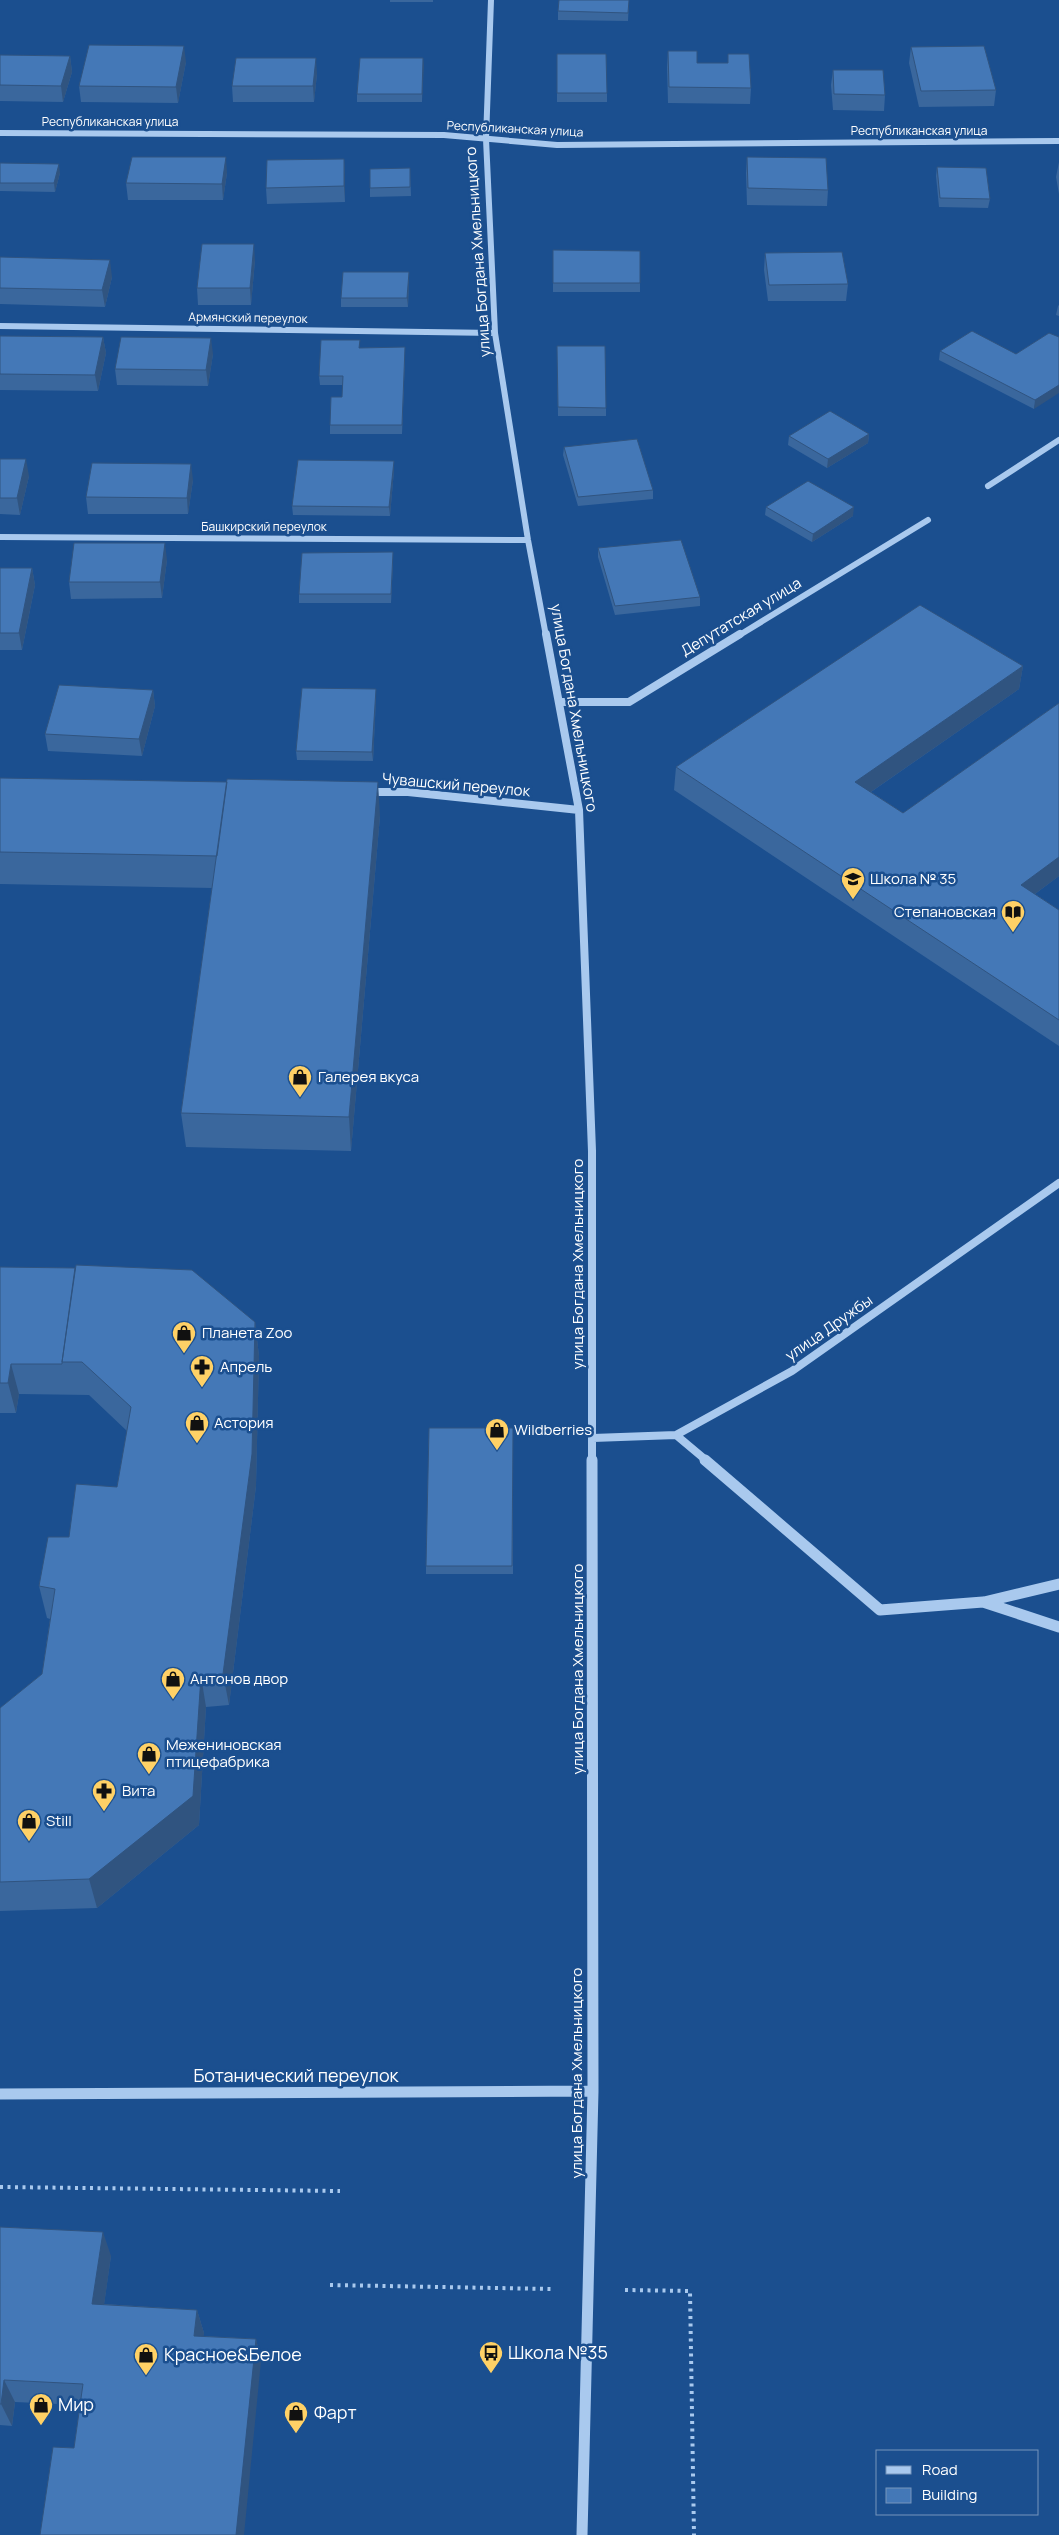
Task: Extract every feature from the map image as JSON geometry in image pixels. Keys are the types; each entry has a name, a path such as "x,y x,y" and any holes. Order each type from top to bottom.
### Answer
{"street":[{"name":"улица Богдана Хмельницкого","path":"491,0 486,138 495,333 528,540 579,810 592,1151 593,2091 582,2535"},
{"name":"Республиканская улица","path":"0,133 434,135 558,144 1059,141"},
{"name":"Армянский переулок","path":"0,326 495,333"},
{"path":"988,486 1059,440"},
{"name":"Депутатская улица","path":"559,702 628,702 928,520"},
{"name":"Башкирский переулок","path":"0,536 528,540"},
{"name":"Чувашский переулок","path":"358,792 408,792 579,810"},
{"name":"улица Дружбы","path":"593,1438 676,1435 792,1371 1059,1183"},
{"path":"676,1435 880,1610 983,1602 1059,1584"},
{"path":"983,1602 1059,1627"},
{"name":"Ботанический переулок","path":"0,2094 593,2091"}],"path":[{"path":"0,2187 340,2191"}],"building":[{"path":"559,0 629,0 628,13 558,11"},
{"path":"89,45 184,46 176,87 79,86"},
{"path":"984,46 996,90 921,91 911,47"},
{"path":"668,51 697,51 697,63 728,63 728,54 749,54 751,88 669,87"},
{"path":"557,54 606,54 607,93 557,93"},
{"path":"0,55 70,56 61,86 0,85"},
{"path":"236,58 316,58 313,86 232,86"},
{"path":"360,58 423,58 422,94 357,94"},
{"path":"833,70 883,70 885,95 834,94"},
{"path":"132,157 226,157 222,184 126,183"},
{"path":"747,157 826,158 828,190 748,188"},
{"path":"344,159 344,186 266,188 267,160"},
{"path":"0,163 59,164 54,183 0,183"},
{"path":"937,167 986,168 990,199 940,198"},
{"path":"410,168 410,187 370,188 370,169"},
{"path":"202,244 254,244 250,288 197,288"},
{"path":"553,250 640,251 640,283 553,283"},
{"path":"842,252 848,284 769,285 765,253"},
{"path":"0,257 110,260 102,290 0,288"},
{"path":"343,272 409,272 407,298 341,298"},
{"path":"972,331 1016,354 1049,333 1059,337 1059,385 1035,400 940,351"},
{"path":"0,336 103,337 95,375 0,374"},
{"path":"121,337 211,338 206,370 115,369"},
{"path":"321,340 360,340 359,348 405,347 402,425 330,425 331,397 342,397 343,376 319,376"},
{"path":"557,346 605,346 606,408 558,407"},
{"path":"830,411 869,434 828,459 789,436"},
{"path":"637,439 653,490 578,497 564,447"},
{"path":"0,459 26,459 17,498 0,498"},
{"path":"298,460 394,461 389,507 292,506"},
{"path":"92,463 191,464 187,498 86,497"},
{"path":"808,481 854,507 813,534 766,507"},
{"path":"681,540 700,597 615,606 598,548"},
{"path":"74,543 165,543 160,582 69,582"},
{"path":"393,552 391,594 299,594 302,553"},
{"path":"0,568 32,568 19,633 0,633"},
{"path":"920,605 1023,666 855,782 903,813 1059,703 1059,857 1021,885 1059,910 1059,1020 676,767"},
{"path":"59,685 153,690 139,739 45,734"},
{"path":"302,688 376,689 372,752 296,751"},
{"path":"0,778 227,782 217,856 0,852"},
{"path":"227,779 378,782 349,1117 181,1113"},
{"path":"76,1265 192,1270 255,1322 252,1454 223,1674 201,1676 193,1796 89,1879 0,1882 0,1708 42,1674 55,1589 39,1586 48,1537 69,1537 76,1484 117,1487 131,1407 82,1362 62,1362"},
{"path":"0,1267 75,1268 62,1364 11,1364 8,1383 0,1383"},
{"path":"429,1428 513,1428 512,1566 426,1566"},
{"path":"0,2227 103,2232 92,2304 197,2310 194,2336 256,2339 236,2535 40,2535 53,2447 74,2448 83,2384 4,2380 0,2404"}],"place":[{"name":"Школа № 35","path":"853,900"},
{"name":"Степановская","path":"1013,933"},
{"name":"Галерея вкуса","path":"300,1098"},
{"name":"Планета Zoo","path":"184,1354"},
{"name":"Апрель","path":"202,1388"},
{"name":"Астория","path":"197,1444"},
{"name":"Wildberries","path":"497,1451"},
{"name":"Антонов двор","path":"173,1700"},
{"name":"Межениновская птицефабрика","path":"149,1775"},
{"name":"Вита","path":"104,1812"},
{"name":"Still","path":"29,1842"},
{"name":"Школа №35","path":"491,2374"},
{"name":"Красное&Белое","path":"146,2376"},
{"name":"Мир","path":"41,2426"},
{"name":"Фарт","path":"296,2434"}]}
